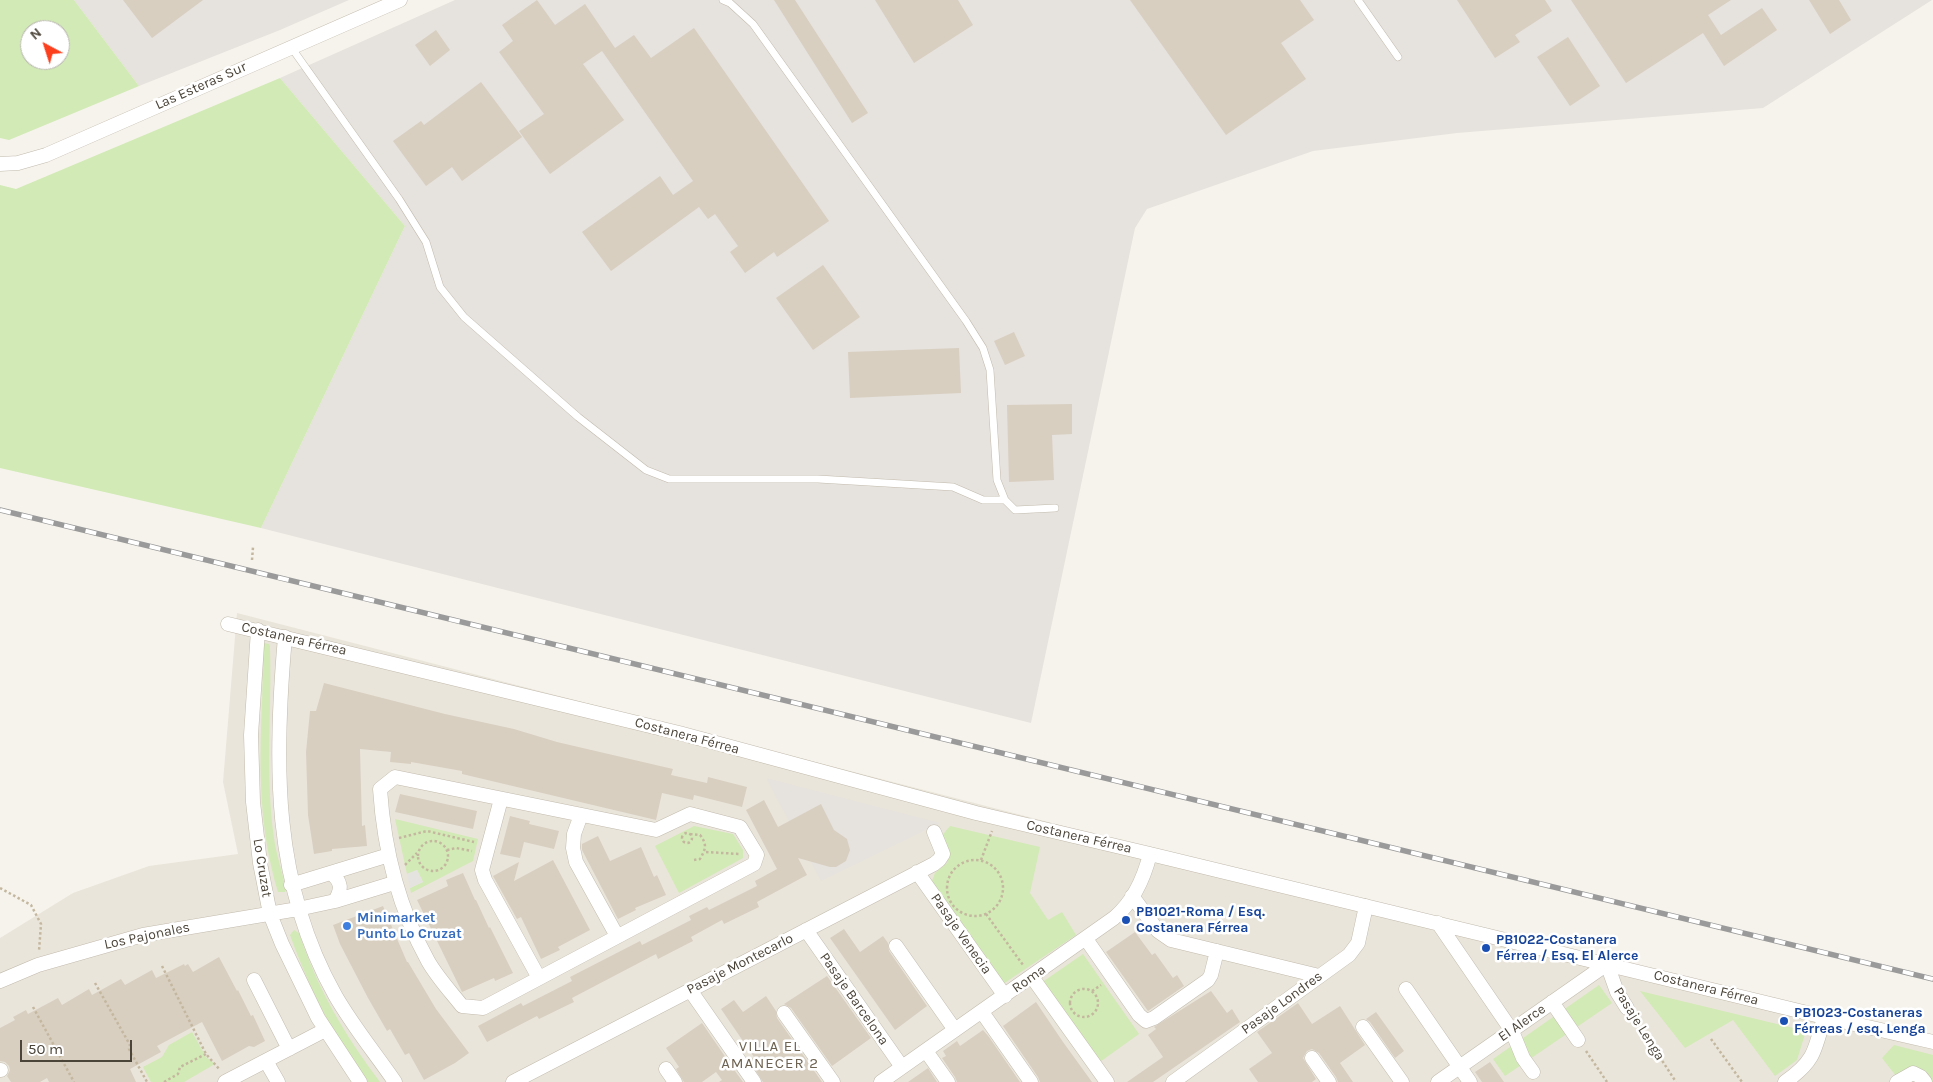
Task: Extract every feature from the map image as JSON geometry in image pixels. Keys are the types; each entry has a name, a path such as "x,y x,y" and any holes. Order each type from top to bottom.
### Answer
{"street":[{"name":"Las Esteras Sur","path":"0,164 18,163 46,155 291,46 400,0"},
{"name":"Costanera Férrea","path":"228,624 679,733 997,818 1933,1042"},
{"name":"Lo Cruzat","path":"258,630 252,735 253,802 260,862 270,914 298,978 325,1030 360,1082"},
{"name":"Lo Cruzat","path":"284,637 278,772 285,848 298,909 320,965 335,994 351,1020 396,1082"},
{"path":"395,777 501,799 656,830 690,814 740,827 757,855 754,864 483,1008 462,1006 428,962 408,920 394,883 382,826 380,789 395,777"},
{"path":"501,799 482,870 485,880 539,978"},
{"path":"581,815 574,834 572,848 576,862 617,936"},
{"name":"Pasaje Montecarlo","path":"516,1081 939,860 943,854 934,832"},
{"name":"Roma","path":"881,1082 1086,940 1120,913 1142,880 1150,854"},
{"path":"292,885 389,855"},
{"name":"Pasaje Venecia","path":"917,872 1005,996"},
{"path":"331,874 339,880 341,887 335,900"},
{"name":"Los Pajonales","path":"0,981 38,965 143,935 298,909 394,883"},
{"path":"1132,896 1158,931 1166,938 1319,976"},
{"name":"Pasaje Londres","path":"1172,1082 1354,949 1358,943 1366,906"},
{"path":"1438,923 1512,1031 1523,1058 1533,1072"},
{"name":"Pasaje Barcelona","path":"806,930 902,1067"},
{"path":"1086,940 1139,1015 1146,1021 1154,1018 1208,980 1217,951"},
{"path":"896,946 956,1030"},
{"name":"El Alerce","path":"1438,1082 1607,964"},
{"name":"Pasaje Lenga","path":"1607,964 1617,992 1627,1008"},
{"path":"1032,977 1107,1082"},
{"path":"254,980 289,1049"},
{"path":"1406,989 1470,1082"},
{"path":"690,990 754,1082"},
{"path":"1552,1002 1578,1040"},
{"path":"982,1012 1031,1082"},
{"path":"784,1013 833,1082"},
{"path":"1785,1082 1810,1061 1816,1049 1824,1017"},
{"path":"1363,1027 1402,1082"},
{"path":"226,1082 325,1030"},
{"path":"926,1051 948,1082"},
{"path":"1312,1058 1329,1082"},
{"path":"266,1061 278,1082"},
{"path":"666,1068 675,1082"},
{"path":"1897,1082 1909,1074 1920,1078"}],"lane":[{"path":"723,0 730,3 753,24 966,321 983,348 990,370 997,480 1004,500 1015,510 1055,508"},
{"path":"1358,0 1398,57"},
{"path":"291,46 399,199 426,242 440,287 464,317 578,417 646,470 669,479 818,479 953,487 983,500 1004,500"}],"path":[{"path":"252,560 254,546"},
{"path":"981,860 997,818"},
{"path":"386,841 427,831 489,845"},
{"path":"690,834 692,838 690,842 687,844 683,842 683,835 686,833 700,836 704,840 706,852"},
{"path":"437,842 447,850 448,860 442,868 433,871 428,870 421,864 418,855 427,843 437,842"},
{"path":"447,850 456,848 473,851"},
{"path":"706,852 739,854 755,861"},
{"path":"694,860 700,859 706,852"},
{"path":"969,860 981,860 994,867 1002,881 1002,894 998,903 986,914 976,916 960,911 952,904 947,889 948,878 958,866 969,860"},
{"path":"0,888 31,905 41,924 38,965"},
{"path":"986,914 1032,977"},
{"path":"162,966 206,1054 218,1065 226,1082"},
{"path":"95,983 130,1045 129,1049 147,1082"},
{"path":"1084,989 1094,993 1098,1005 1093,1014 1083,1017 1078,1016 1072,1011 1070,998 1075,992 1084,989"},
{"path":"33,1007 74,1082"},
{"name":"Pasaje Lenga","path":"1627,1008 1676,1082"},
{"path":"1711,1039 1742,1082"},
{"path":"1578,1040 1607,1082"},
{"path":"164,1082 178,1074 180,1067 206,1054"}],"shaded area":[{"path":"74,0 349,0 280,30 139,86"},
{"path":"455,0 1932,0 1763,108 1457,133 1313,151 1147,209 1135,228 1031,723 261,528 405,226 280,78"},
{"path":"237,613 1933,1050 1933,1082 0,1082 0,938 73,893 149,866 238,854 223,782"},
{"path":"766,778 940,823 821,881"},
{"path":"417,870 423,882 410,888 407,874"}],"green space":[{"path":"0,0 74,0 139,86 9,140 0,138"},
{"path":"280,78 405,226 261,528 0,468 0,185 16,189"},
{"path":"264,643 270,646 269,766 271,814 285,892 278,892 272,869 267,845 262,799 261,752"},
{"path":"395,819 478,839 473,861 411,893 410,888 423,882 417,870 407,874"},
{"path":"694,826 733,834 743,850 743,858 679,893 655,846"},
{"path":"950,826 1040,847 1030,893 1048,920 1062,912 1076,935 1003,984 932,881 935,873 947,863 940,838"},
{"path":"294,930 299,933 323,993 333,1011 380,1082 367,1082 343,1047 323,1012 290,935"},
{"path":"1083,954 1139,1034 1097,1064 1041,983"},
{"path":"1599,985 1612,1003 1505,1076 1493,1059"},
{"path":"1640,991 1806,1031 1797,1060 1775,1076 1733,1020 1685,1048"},
{"path":"192,1032 206,1057 215,1064 184,1082 151,1082 143,1067 162,1057 169,1045"},
{"path":"1894,1045 1933,1055 1933,1082 1896,1076 1882,1058"}],"building":[{"path":"123,0 203,0 152,38"},
{"path":"537,0 555,25 585,4 615,48 634,35 651,58 694,28 829,221 777,257 774,252 745,273 730,252 738,246 715,214 708,219 699,207 611,271 582,232 660,176 673,195 693,181 602,51 583,64 624,120 550,174 519,131 544,114 499,52 513,41 502,25"},
{"path":"774,0 795,0 868,113 852,123"},
{"path":"875,0 958,0 973,25 914,63"},
{"path":"1130,0 1300,0 1314,20 1281,43 1306,79 1226,135"},
{"path":"1457,0 1545,0 1552,11 1515,35 1520,42 1495,58"},
{"path":"1571,0 1731,0 1708,15 1721,35 1762,8 1777,30 1724,66 1703,33 1626,83"},
{"path":"1809,0 1839,0 1851,20 1830,34"},
{"path":"436,30 450,50 430,66 415,45"},
{"path":"1568,37 1600,86 1570,106 1537,57"},
{"path":"481,82 522,137 462,181 452,167 426,186 393,141 421,121 424,125"},
{"path":"823,265 860,317 813,350 776,298"},
{"path":"1014,332 1025,356 1005,365 994,341"},
{"path":"959,348 961,393 850,398 848,352"},
{"path":"1072,404 1072,434 1052,435 1054,480 1009,482 1007,405"},
{"path":"324,683 445,714 514,729 557,742 673,769 671,775 707,783 708,777 747,787 742,807 694,795 693,800 662,793 656,820 462,774 462,771 411,762 411,764 390,762 391,752 360,749 362,826 365,825 367,846 332,849 332,851 314,854 308,815 306,752 310,711 316,711"},
{"path":"400,794 477,811 473,829 395,812"},
{"path":"764,800 778,827 821,804 834,830 847,839 850,850 846,861 836,867 830,867 798,858 807,875 757,902 759,907 724,924 722,920 691,937 693,941 658,959 656,954 572,998 574,1002 539,1019 537,1016 487,1042 478,1026 521,1003 523,1006 572,981 570,977 640,941 642,945 691,920 689,916 707,907 709,910 757,886 755,881 777,869 746,810"},
{"path":"510,816 530,821 529,824 559,831 554,849 524,842 520,858 500,854"},
{"path":"598,836 610,861 641,847 654,877 657,875 666,895 635,908 636,910 618,919 582,850 582,844"},
{"path":"553,860 590,930 558,947 560,950 541,959 521,917 517,919 493,876 519,862 514,881"},
{"path":"463,873 513,973 495,981 494,978 462,992 417,900 448,886 446,880"},
{"path":"383,906 407,962 436,1009 469,1053 424,1080 409,1053 405,1055 390,1029 387,1031 340,944 333,925"},
{"path":"844,929 860,952 883,936 888,943 889,951 927,1006 895,1030 830,938"},
{"path":"1135,932 1152,955 1155,953 1173,978 1177,975 1184,986 1148,1011 1106,952"},
{"path":"219,957 251,1016 253,1015 265,1041 254,1047 249,1046 222,1061 202,1022 157,1046 161,1052 130,1069 136,1082 49,1082 47,1078 40,1082 11,1082 7,1076 10,1070 9,1066 5,1062 0,1061 0,1028 15,1020 13,1017 26,1010 28,1014 58,998 62,1005 89,989 92,995 121,979 125,985 152,970 156,978 184,964 185,966 188,964 193,972"},
{"path":"827,976 871,1038 832,1066 791,1008 784,1004"},
{"path":"1211,991 1227,1013 1232,1009 1240,1022 1153,1082 1127,1082 1163,1057 1148,1035 1156,1029 1154,1027"},
{"path":"766,996 776,1011 777,1018 822,1082 763,1082 749,1060 754,1057 721,1009 734,1000 743,1012"},
{"path":"1036,1002 1092,1082 1040,1082 1003,1026"},
{"path":"1298,1003 1312,1024 1340,1006 1365,1045 1340,1063 1353,1082 1338,1082 1319,1053 1312,1049 1307,1051 1303,1058 1316,1079 1312,1082 1258,1082 1249,1069 1272,1053 1257,1032"},
{"path":"1376,1012 1404,1051 1395,1058 1366,1019"},
{"path":"702,1023 743,1082 719,1082 722,1080 716,1072 702,1082 684,1082 676,1069 679,1067 666,1048"},
{"path":"983,1030 1020,1082 957,1082 942,1058 946,1056 943,1051 957,1041 960,1046"},
{"path":"1490,1062 1504,1082 1482,1082 1475,1072"},
{"path":"928,1068 937,1082 908,1082"}],"railway":[{"path":"0,510 1933,979"}],"place":[{"name":"PB1021-Roma / Esq. Costanera Férrea","path":"1126,920"},
{"name":"Minimarket Punto Lo Cruzat","path":"347,926"},
{"name":"PB1022-Costanera Férrea / Esq. El Alerce","path":"1486,948"},
{"name":"PB1023-Costaneras Férreas / esq. Lenga","path":"1784,1021"}],"district":[{"name":"VILLA EL AMANECER 2","path":"770,1056"}]}
